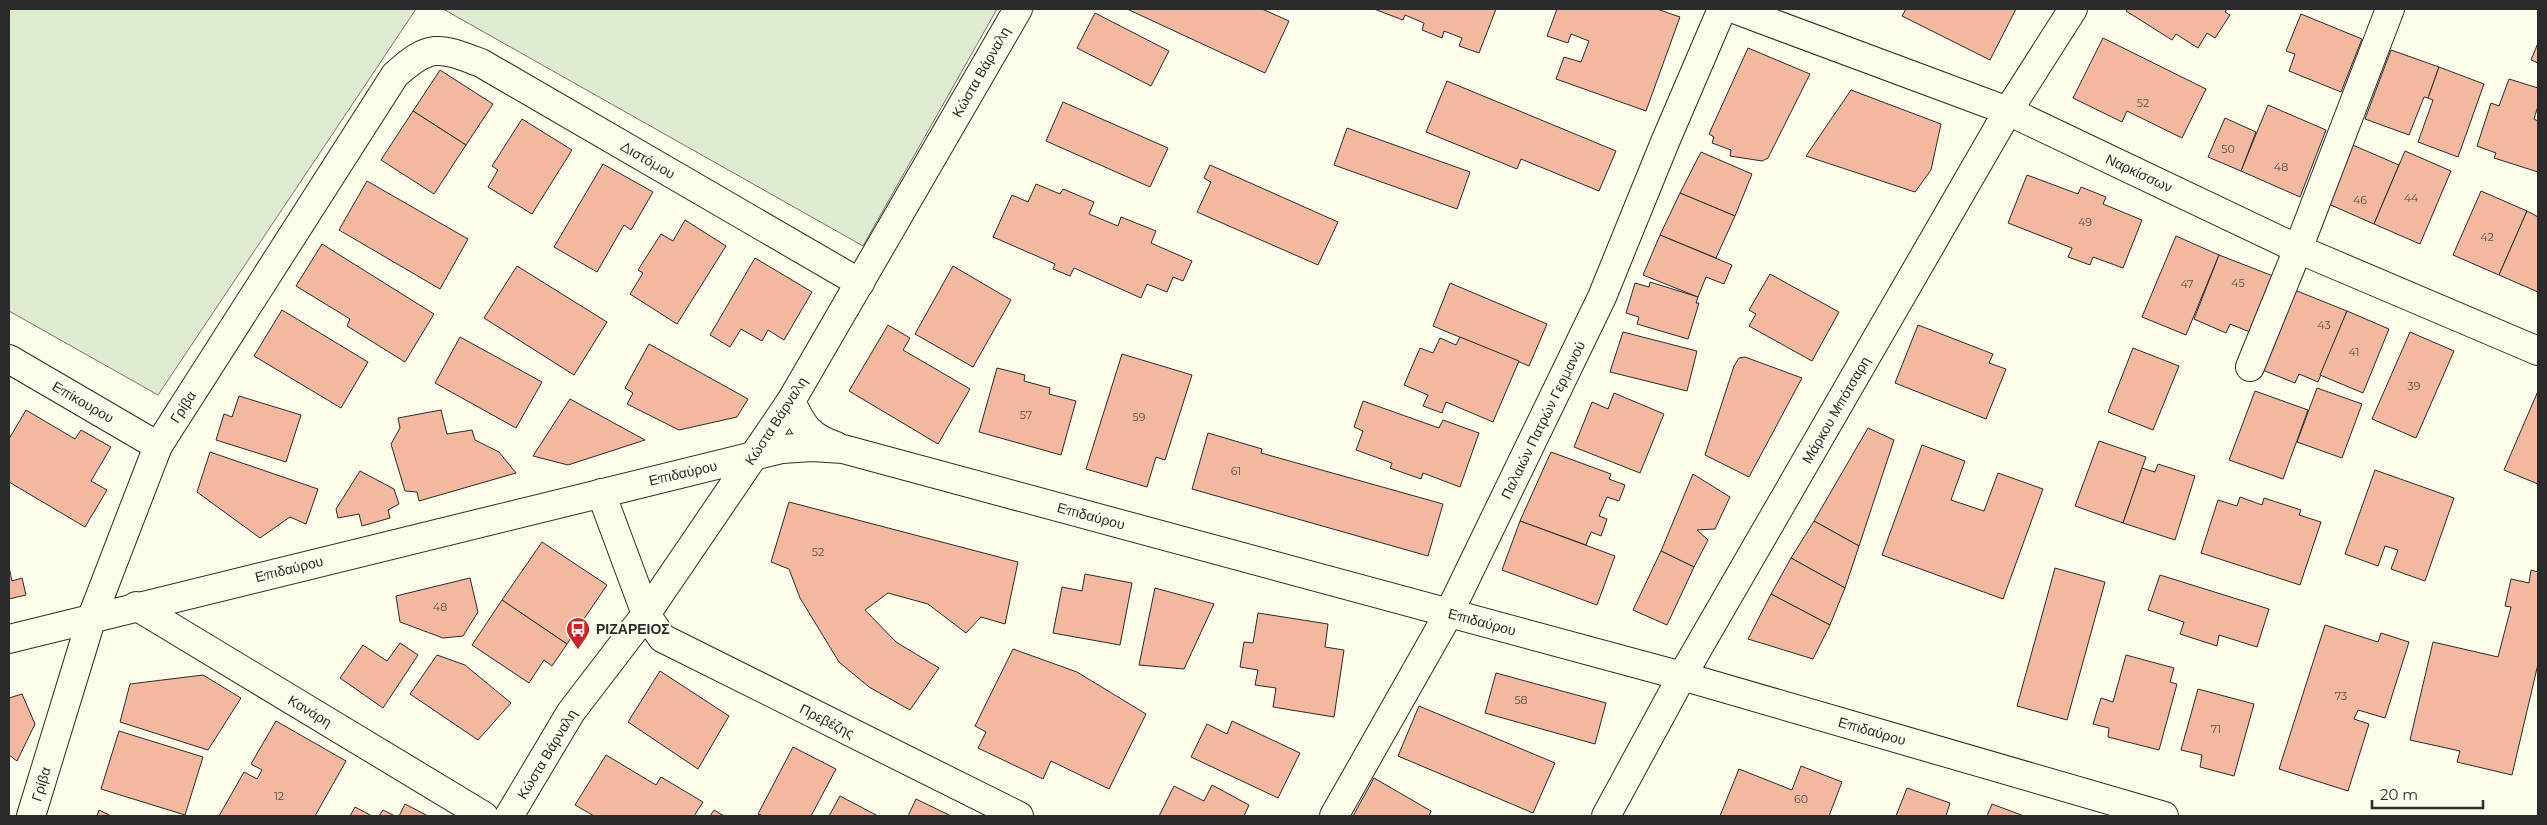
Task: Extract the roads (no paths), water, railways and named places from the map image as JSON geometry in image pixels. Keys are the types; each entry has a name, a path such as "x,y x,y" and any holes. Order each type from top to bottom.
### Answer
{"street":[{"name":"Κώστα Βάρναλη","path":"509,816 571,712 646,614 792,401 1018,9"},
{"name":"Παλαιών Πατρών Γερμανού","path":"1334,816 1448,613 1602,297 1722,9"},
{"name":"Ναρκίσσων","path":"1734,9 2008,111 2298,249 2538,351"},
{"name":"Μάρκου Μπότσαρη","path":"1606,816 1682,676 2008,111 2073,9"},
{"path":"2250,367 2298,249 2390,9"},
{"name":"Διστόμου","path":"432,50 456,54 481,63 860,283"},
{"name":"Γρίβα","path":"31,816 92,617 158,446 395,74 412,60 432,50"},
{"name":"Επίκουρου","path":"9,359 158,446"},
{"path":"792,401 801,423 819,440 842,449"},
{"name":"Επιδαύρου","path":"9,639 136,606 782,449 812,447 842,449 1682,676 2164,816"},
{"name":"Πρεβέζης","path":"601,493 646,614 662,638 1019,816"},
{"name":"Κανάρη","path":"136,606 484,816"}],"place":[{"name":"ΡΙΖΑΡΕΙΟΣ","path":"578,650"}]}
